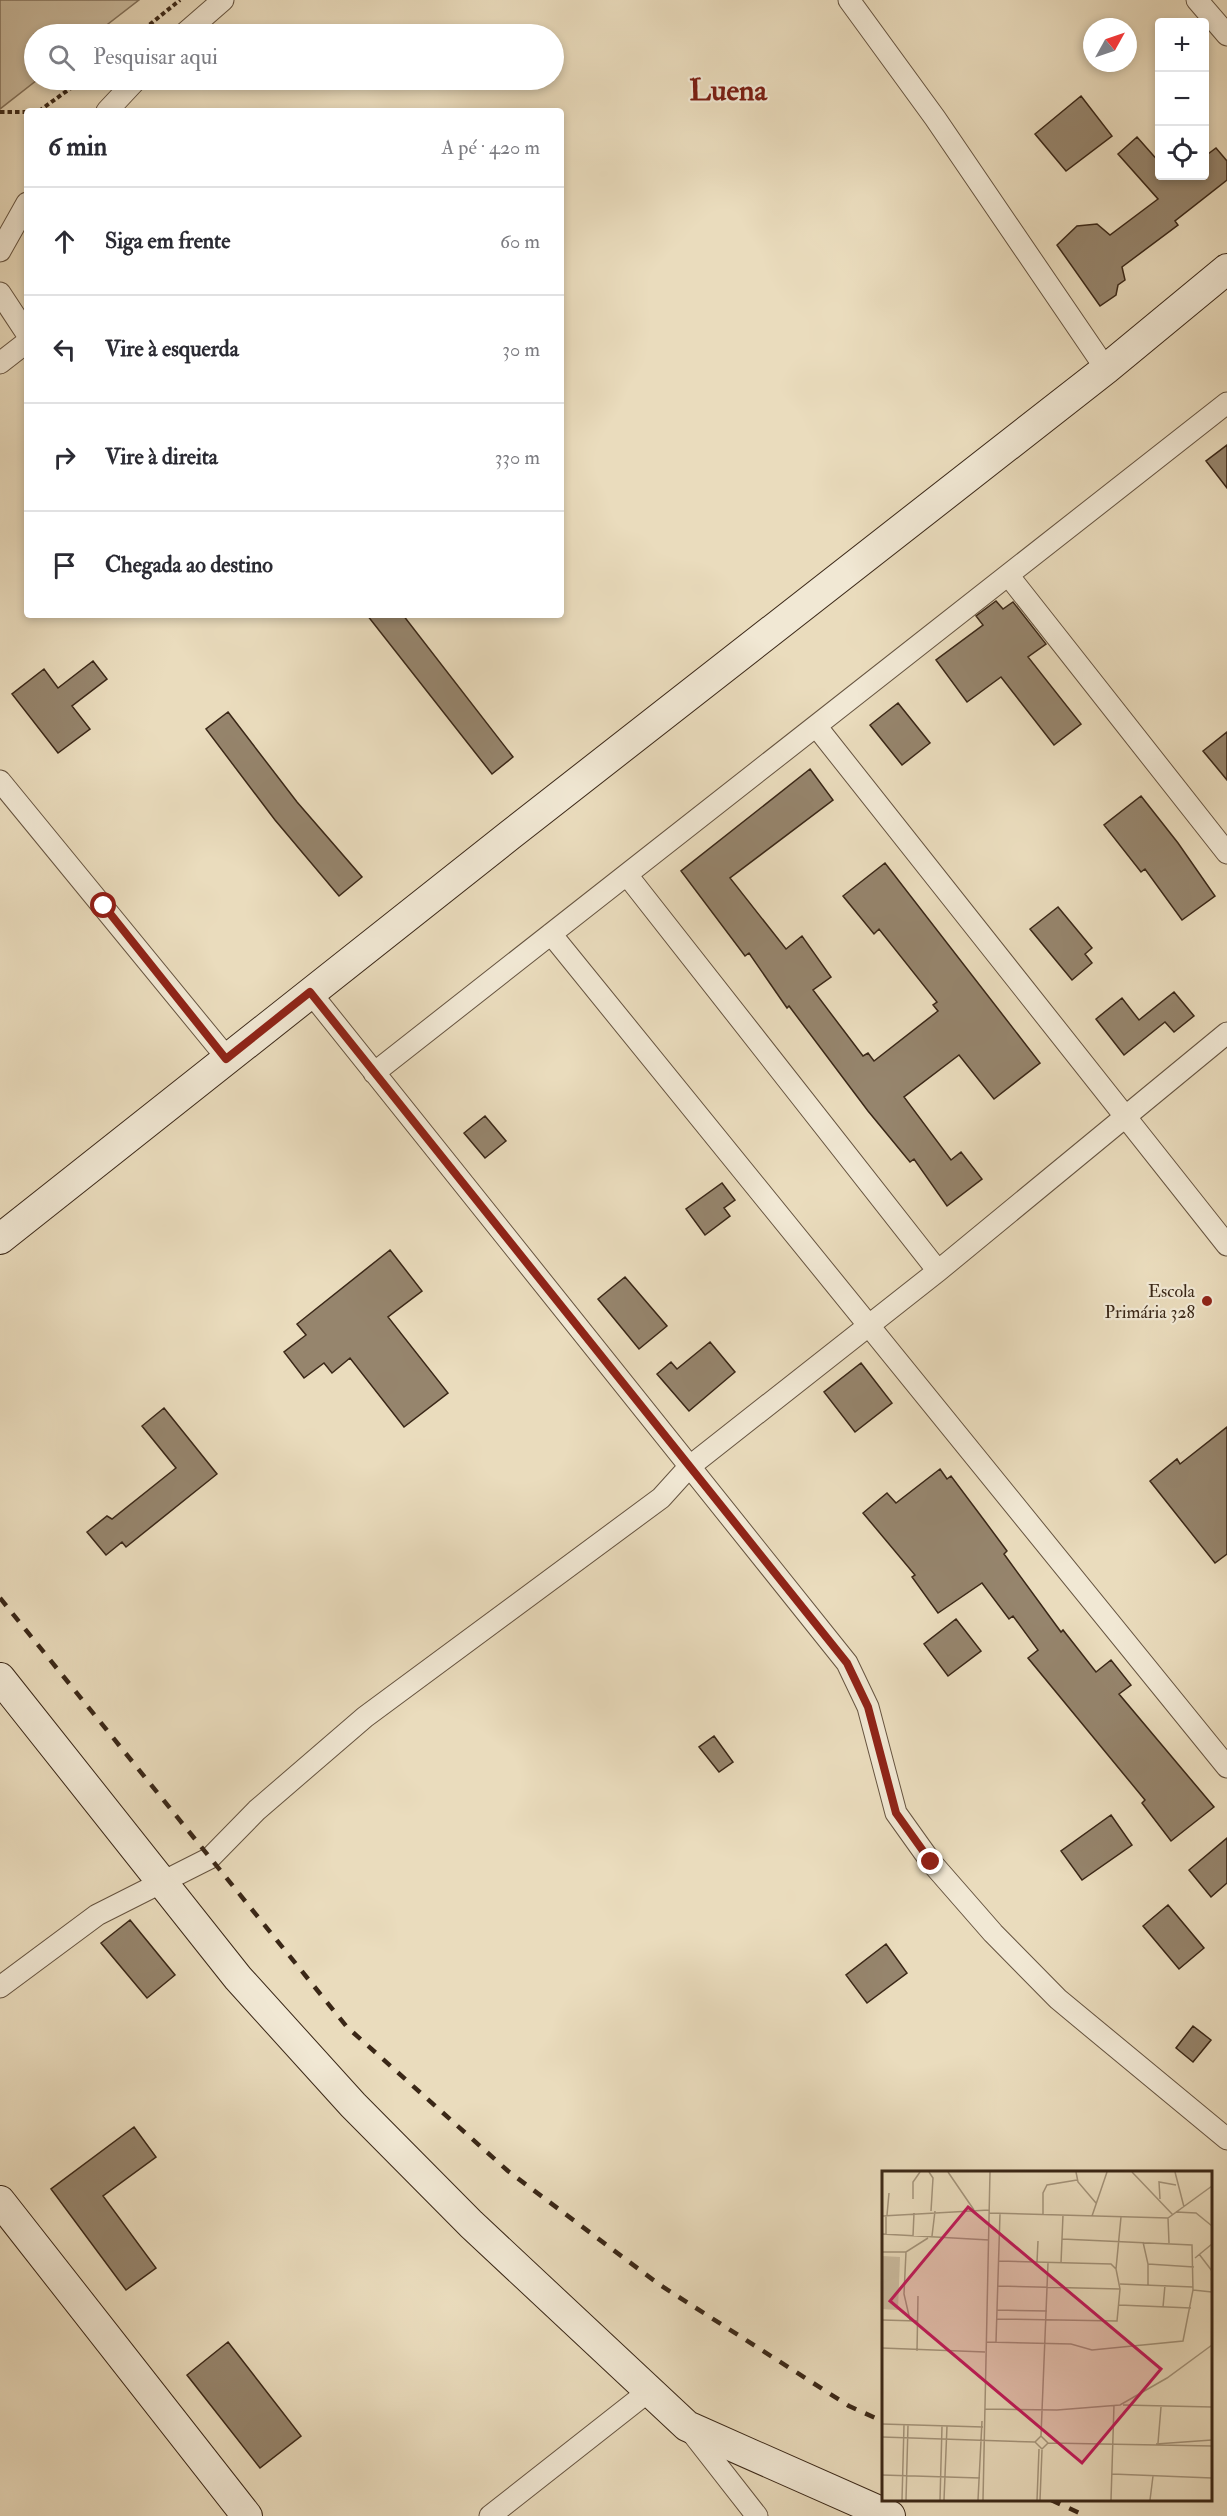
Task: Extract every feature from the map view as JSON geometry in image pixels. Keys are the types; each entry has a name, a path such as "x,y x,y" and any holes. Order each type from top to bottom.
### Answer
{"street":[{"path":"195,24 223,0"},
{"path":"849,0 935,118 1106,369"},
{"path":"1197,0 1227,35"},
{"path":"110,108 127,90"},
{"path":"0,251 24,208"},
{"path":"0,1239 310,992 1106,369 1227,269"},
{"path":"0,293 24,329"},
{"path":"0,363 24,344"},
{"path":"374,1073 1227,403"},
{"path":"1008,575 1227,853"},
{"path":"816,726 1227,1245"},
{"path":"0,781 226,1059"},
{"path":"627,875 938,1271"},
{"path":"551,934 1227,1767"},
{"path":"310,992 847,1663 868,1707 896,1813 931,1862 993,1933 1058,1999 1227,2139"},
{"path":"0,1987 97,1915 210,1858 256,1810 365,1717 661,1498 689,1467 938,1271 1227,1033"},
{"path":"0,1678 238,1978 353,2106 471,2224 687,2426 757,2516"},
{"path":"0,2201 247,2516"},
{"path":"490,2516 649,2391"},
{"path":"687,2426 890,2516"}],"path":[{"path":"150,24 180,0"},
{"path":"43,108 68,90"},
{"path":"0,112 24,112"}],"shaded area":[{"path":"0,0 139,0 108,24 24,24 24,90 0,109"}],"building":[{"path":"1081,96 1112,136 1066,171 1035,134"},
{"path":"1137,137 1155,157 1155,180 1209,180 1209,153 1216,148 1227,161 1227,180 1175,221 1178,225 1122,267 1125,280 1118,285 1116,295 1100,306 1057,245 1077,226 1097,224 1110,235 1158,199 1118,154"},
{"path":"1227,445 1227,488 1206,461"},
{"path":"996,601 1003,609 1013,602 1046,644 1028,657 1081,724 1054,745 1001,677 967,702 936,660 983,625 976,616"},
{"path":"369,618 405,618 513,757 492,774"},
{"path":"93,661 107,679 72,706 90,729 58,753 12,694 44,669 58,688"},
{"path":"898,703 930,743 902,765 870,725"},
{"path":"228,712 297,802 362,877 339,896 275,820 206,729"},
{"path":"1227,732 1227,780 1203,751"},
{"path":"810,769 833,800 730,878 786,949 802,936 831,977 813,990 863,1056 868,1053 874,1061 938,1011 933,1005 937,1002 879,929 874,934 843,896 885,863 1040,1063 994,1099 959,1055 904,1097 951,1160 961,1152 982,1179 947,1206 914,1159 910,1162 868,1111 789,1006 787,1008 749,953 745,956 681,871"},
{"path":"1141,796 1215,896 1182,920 1145,869 1141,872 1104,825"},
{"path":"1058,907 1092,948 1085,954 1092,963 1072,980 1030,929"},
{"path":"1174,992 1194,1016 1174,1032 1165,1022 1124,1055 1096,1019 1122,998 1139,1020"},
{"path":"485,1116 506,1141 485,1158 464,1133"},
{"path":"722,1183 735,1200 724,1208 730,1216 705,1235 686,1209"},
{"path":"390,1250 422,1291 388,1317 448,1393 404,1427 350,1358 332,1373 324,1363 304,1378 284,1352 306,1335 297,1324"},
{"path":"625,1277 667,1326 639,1349 598,1299"},
{"path":"710,1342 735,1372 689,1411 657,1374 671,1362 677,1369"},
{"path":"861,1363 892,1403 855,1432 824,1392"},
{"path":"164,1408 217,1474 126,1547 122,1542 106,1555 87,1532 107,1516 112,1519 176,1468 142,1426"},
{"path":"1227,1427 1227,1554 1215,1563 1150,1481 1177,1459 1180,1464"},
{"path":"940,1469 947,1479 951,1476 1007,1551 1004,1554 1061,1632 1063,1630 1096,1672 1111,1660 1131,1685 1119,1694 1214,1807 1171,1841 1142,1803 1145,1800 1028,1658 1038,1650 1013,1616 1009,1619 982,1583 938,1613 912,1577 915,1575 863,1513 887,1493 896,1503"},
{"path":"956,1619 981,1651 948,1676 924,1644"},
{"path":"714,1736 733,1762 719,1772 699,1747"},
{"path":"1111,1815 1132,1845 1082,1880 1061,1851"},
{"path":"1227,1838 1227,1883 1211,1897 1189,1870"},
{"path":"1168,1905 1204,1948 1179,1969 1143,1926"},
{"path":"130,1920 175,1975 147,1998 101,1943"},
{"path":"886,1944 907,1973 867,2003 846,1975"},
{"path":"1193,2026 1211,2040 1193,2062 1176,2048"},
{"path":"134,2127 156,2157 103,2196 156,2268 126,2290 51,2189"},
{"path":"228,2342 301,2436 260,2468 187,2375"}],"railway":[{"path":"0,1598 347,2027 508,2171 660,2285 849,2406 882,2421"},
{"path":"1053,2501 1086,2516"}],"place":[{"name":"Escola Primária 328","path":"1207,1301"}],"district":[{"name":"Luena","path":"728,90"}],"route":[{"path":"104,906 226,1059 310,992 847,1663 868,1707 896,1813 931,1862"}]}
